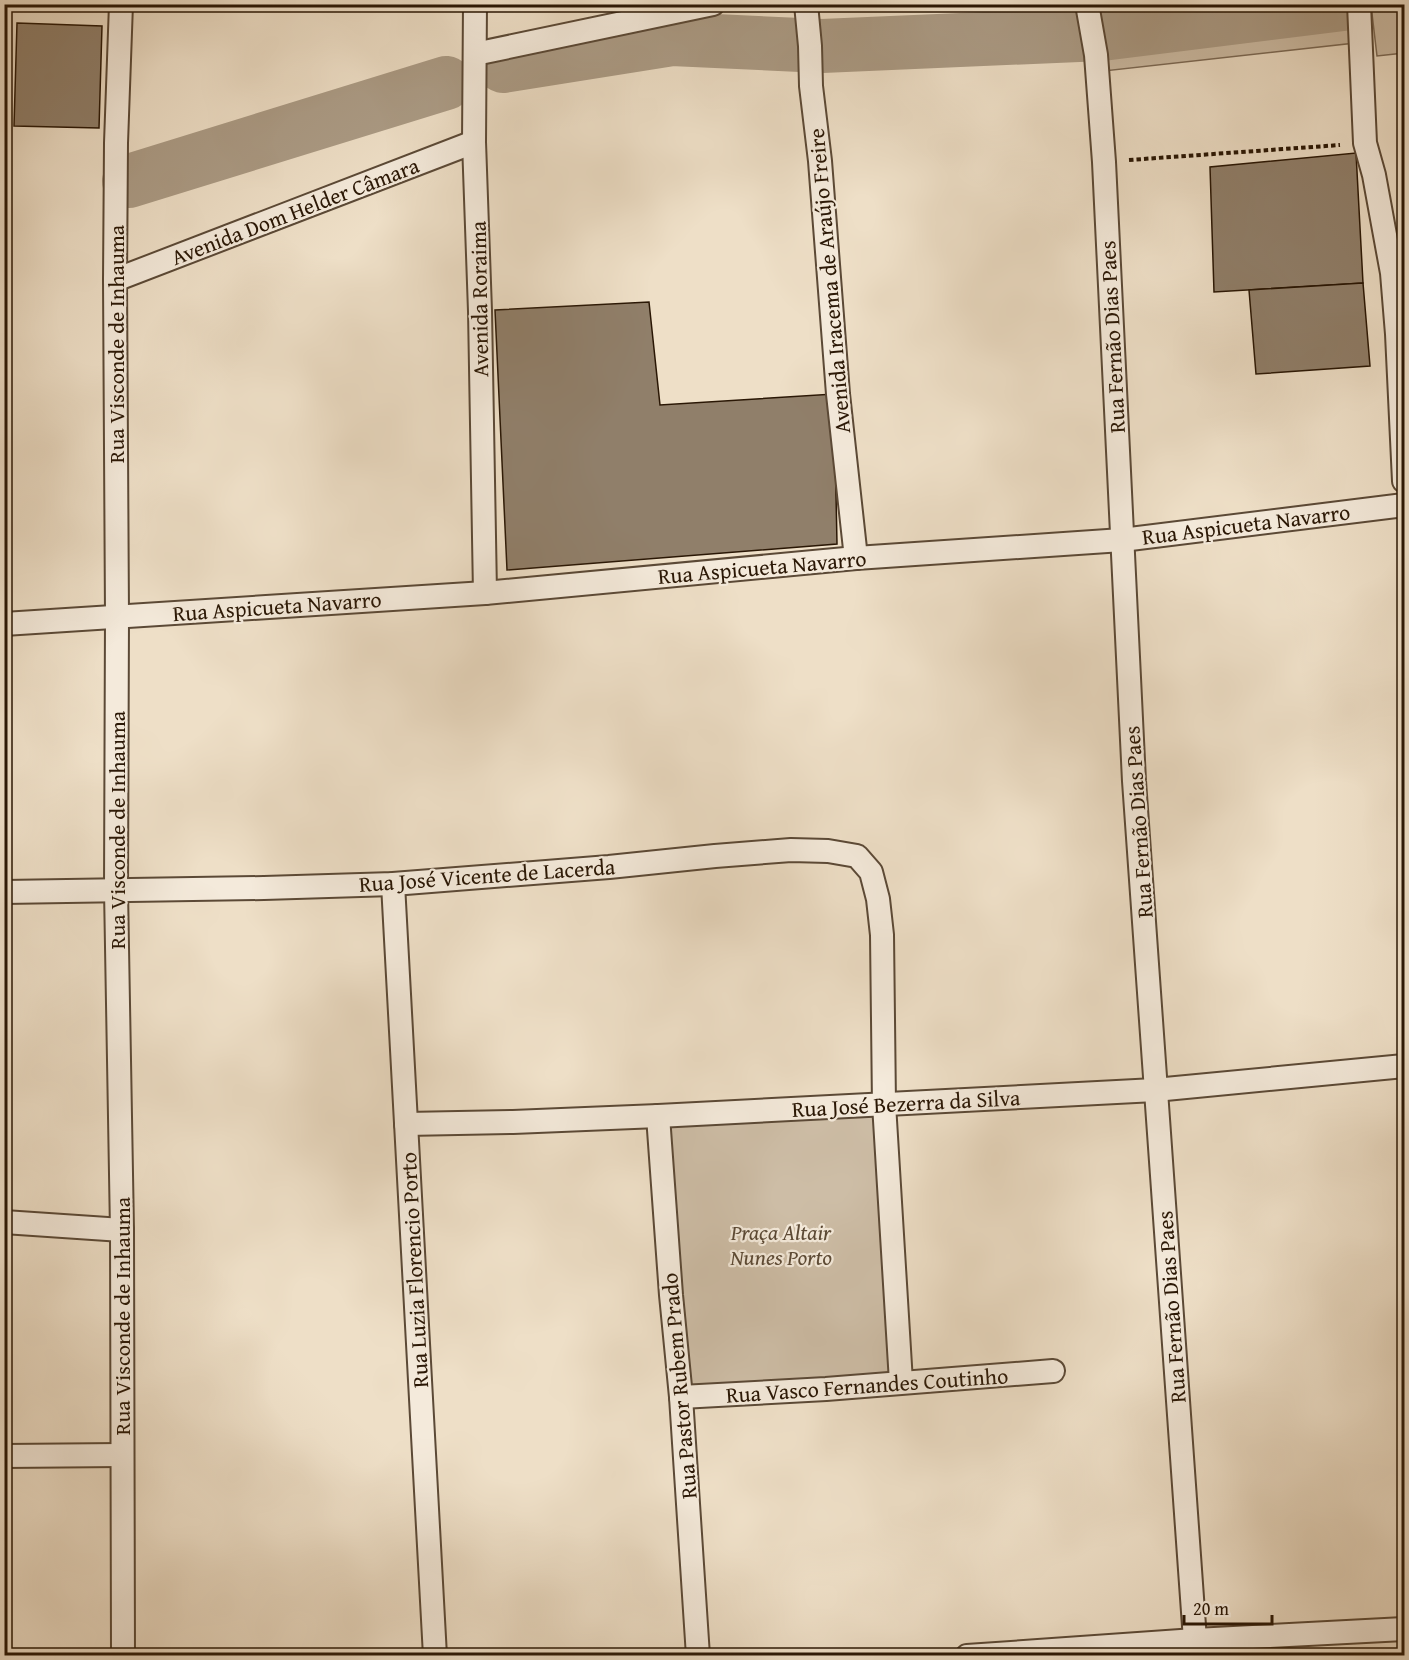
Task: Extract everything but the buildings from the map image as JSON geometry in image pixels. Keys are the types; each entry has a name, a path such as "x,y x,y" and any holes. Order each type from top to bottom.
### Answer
{"street":[{"name":"Rua Visconde de Inhauma","path":"121,4 116,143 115,279 116,890 122,1230 123,1656"},
{"name":"Avenida Roraima","path":"475,4 474,142 485,593"},
{"path":"475,54 713,4"},
{"name":"Avenida Iracema de Araújo Freire","path":"806,4 838,394 856,558"},
{"path":"1359,4 1365,143 1374,176 1392,273 1404,481"},
{"name":"Rua Fernão Dias Paes","path":"1088,7 1096,55 1104,162 1134,781 1195,1640"},
{"name":"Avenida Dom Helder Câmara","path":"115,279 474,142"},
{"name":"Rua Aspicueta Navarro","path":"4,624 485,593 856,558 1122,540 1404,505"},
{"name":"Rua José Vicente de Lacerda","path":"4,891 393,884 791,850 828,851 856,856 871,872 878,899 882,935 884,1104"},
{"name":"Rua Luzia Florencio Porto","path":"393,884 435,1656"},
{"name":"Rua José Bezerra da Silva","path":"406,1124 658,1116 1155,1090 1404,1066"},
{"path":"884,1104 901,1382"},
{"name":"Rua Pastor Rubem Prado","path":"658,1116 681,1397 698,1656"},
{"path":"4,1222 122,1230"},
{"name":"Rua Vasco Fernandes Coutinho","path":"681,1397 1053,1371"},
{"path":"4,1456 122,1455"},
{"path":"967,1656 1195,1640 1404,1629"}],"path":[{"path":"1104,162 1365,143"}],"green space":[{"path":"1099,5 1350,5 1355,43 1104,71"},
{"path":"1371,5 1404,5 1404,53 1377,56"},
{"name":"Praça Altair Nunes Porto","path":"884,1104 901,1382 681,1397 658,1116"}],"waterway":[{"path":"503,66 672,39 822,46 1102,34 1343,4"},
{"path":"129,181 446,83"}]}
